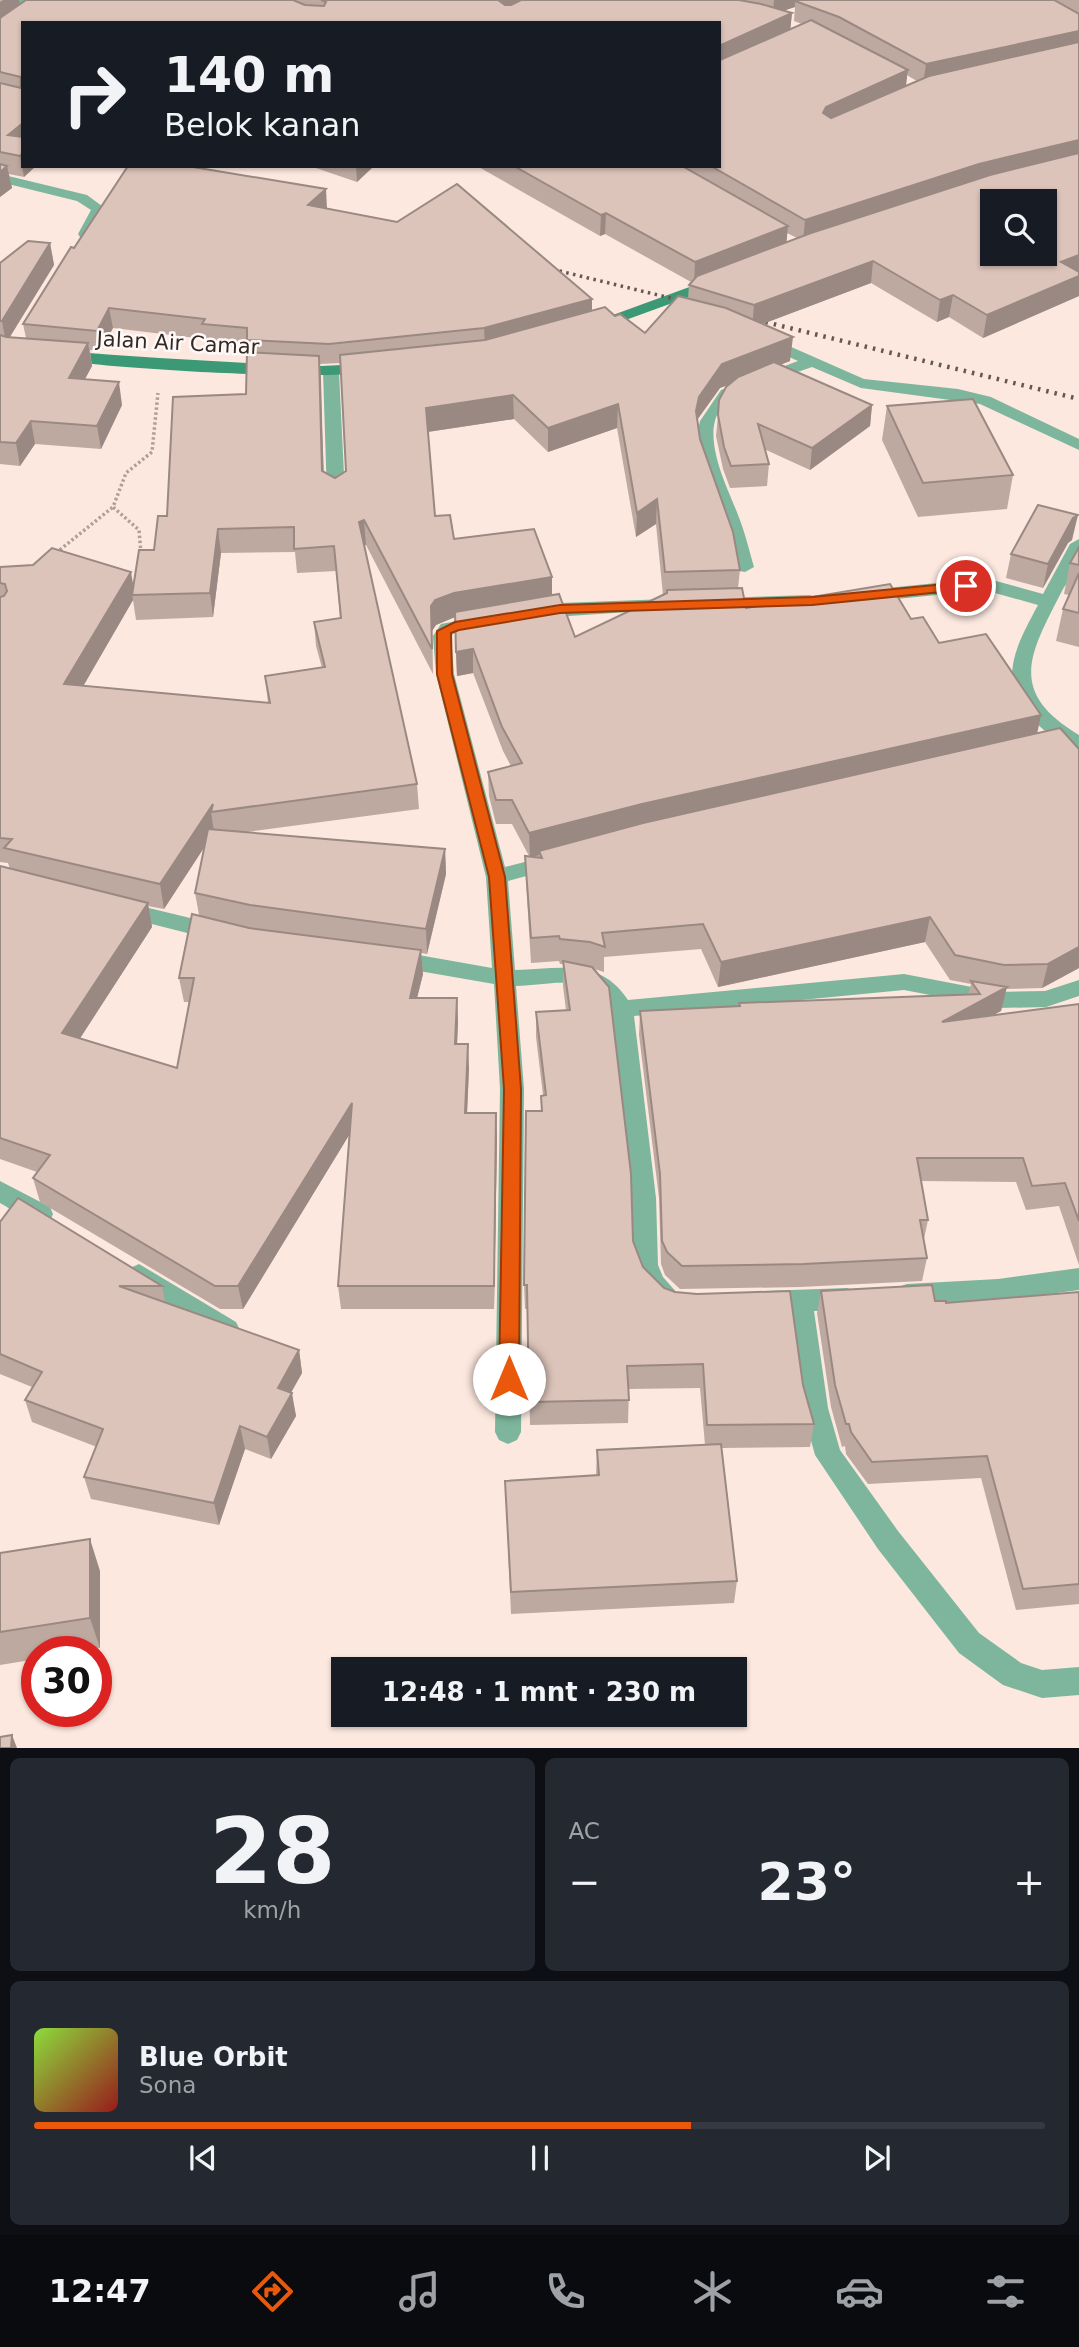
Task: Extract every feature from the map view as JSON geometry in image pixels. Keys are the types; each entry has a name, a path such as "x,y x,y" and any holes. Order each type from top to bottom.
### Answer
{"main road":[{"path":"585,329 656,306 725,279"},
{"name":"Jalan Air Camar","path":"48,355 161,365 331,372 380,368"}],"street":[{"path":"0,33 30,13 29,6 15,0"},
{"path":"0,178 82,198 99,209 74,252"},
{"path":"656,306 680,313"},
{"path":"751,335 862,383 958,394 985,400 1077,441"},
{"path":"745,567 728,509 707,464 705,424 716,403 727,393 813,361"},
{"path":"331,372 336,495"},
{"path":"1076,742 1033,709 1023,692 1020,677 1030,644 1049,601 1079,544"},
{"path":"850,597 966,586 996,587 1049,601"},
{"path":"508,1432 512,1089 497,877 445,674 442,636 444,631 455,626 560,609 825,600"},
{"path":"1046,746 1076,742"},
{"path":"497,877 575,855"},
{"path":"106,906 239,938"},
{"path":"379,956 504,978 554,974 601,982 622,1009 644,1198 646,1265 653,1283 673,1302 684,1303"},
{"path":"622,1009 904,982 998,1000 1046,999 1079,988"},
{"path":"0,1191 65,1229"},
{"path":"122,1265 227,1330"},
{"path":"734,1303 998,1290 1079,1279"},
{"path":"800,1301 815,1408 828,1455 888,1540 969,1643 1013,1675 1042,1684 1079,1681"}],"path":[{"path":"46,561 113,507 126,473 152,452 161,365"},
{"path":"113,507 139,530 141,555"}],"building":[{"path":"26,0 293,0 305,5 324,6 326,2 321,0 498,0 505,5 511,5 521,0 739,0 792,13 721,45 721,21 21,21 21,77 0,72 0,18"},
{"path":"1054,0 1079,14 1079,31 926,64 839,17 795,1"},
{"path":"811,20 908,70 826,107 823,113 831,118 929,76 1079,42 1079,140 979,164 805,220 714,168 721,168 721,60"},
{"path":"0,83 21,88 21,125 8,135 21,137 20,156 0,152"},
{"path":"1079,153 1079,255 1061,262 1079,272 1079,276 987,315 953,295 940,300 873,261 754,305 689,285 697,276 811,233 990,175"},
{"path":"127,168 199,168 326,189 308,205 397,222 457,184 592,299 484,328 329,344 247,340 247,328 202,324 205,319 109,308 97,331 23,324 71,247 74,248"},
{"path":"518,168 686,168 788,226 695,262 606,213 601,215"},
{"path":"28,241 50,243 0,321 0,263"},
{"path":"678,296 726,308 793,337 722,364 699,397 696,411 700,439 733,532 740,570 665,572 657,499 637,513 618,404 548,428 513,395 426,408 435,516 450,515 454,539 534,529 552,577 454,593 435,600 431,606 432,649 364,520 359,522 417,784 211,812 213,804 160,884 4,848 12,839 0,838 0,597 7,591 5,584 0,583 0,567 33,565 52,548 131,572 64,684 270,703 265,676 325,667 314,622 341,618 334,546 294,549 294,527 218,529 210,593 132,595 139,550 154,550 158,516 167,516 173,397 246,394 247,352 319,356 322,471 335,478 346,471 340,355 485,340 605,307 615,316 620,314 645,333"},
{"path":"0,335 88,343 69,378 119,382 97,426 31,421 16,443 0,442"},
{"path":"774,362 872,405 812,448 758,424 769,464 731,466 718,415 719,400 726,387 738,377"},
{"path":"973,399 1013,475 923,483 887,406"},
{"path":"1038,505 1078,515 1073,518 1048,564 1011,554"},
{"path":"1079,547 1079,565 1070,563"},
{"path":"1079,573 1079,613 1063,609"},
{"path":"890,584 911,619 923,617 939,643 986,634 1041,715 642,804 529,833 512,800 496,800 488,772 522,763 502,727 473,649 456,652 455,612 559,594 575,637 667,593 667,590 742,588 746,608"},
{"path":"1060,728 1079,749 1079,947 1048,964 1004,965 955,955 930,917 721,962 703,924 602,933 605,947 590,942 560,939 559,936 531,938 525,856 542,858 539,851 643,823"},
{"path":"208,829 445,849 426,929 250,905 195,893"},
{"path":"0,866 148,903 62,1033 177,1068 194,978 179,978 192,914 249,928 421,950 410,998 457,998 455,1044 468,1044 465,1113 496,1113 494,1286 338,1286 352,1103 238,1286 215,1286 33,1178 50,1155 0,1138"},
{"path":"563,961 592,967 609,987 631,1174 633,1241 643,1267 664,1288 675,1292 697,1294 790,1291 803,1385 814,1424 707,1425 703,1364 627,1366 629,1400 529,1402 527,1285 524,1285 526,1111 542,1111 541,1096 546,1095 536,1012 570,1010"},
{"path":"971,981 1007,987 942,1022 1079,1004 1079,1221 1065,1183 1032,1186 1023,1158 917,1158 928,1220 920,1220 927,1258 682,1266 667,1252 662,1241 660,1174 640,1011 740,1006 739,1003 980,994"},
{"path":"18,1198 162,1286 119,1286 299,1350 278,1388 292,1393 267,1437 240,1426 214,1503 84,1477 103,1429 25,1400 42,1372 0,1354 0,1222"},
{"path":"932,1285 935,1301 946,1303 1079,1292 1079,1584 1023,1589 987,1456 872,1462 851,1432 849,1424 846,1424 835,1385 821,1291"},
{"path":"721,1444 737,1581 511,1592 505,1481 599,1475 597,1450"},
{"path":"90,1539 90,1618 0,1632 0,1553"},
{"path":"12,1735 11,1748 0,1748 0,1737"}],"railway":[{"path":"539,266 695,304 690,303"},
{"path":"749,318 1079,399"}],"route":[{"path":"509,1379 512,1089 497,877 445,674 442,636 444,631 455,626 560,609 812,601 966,586"}]}
